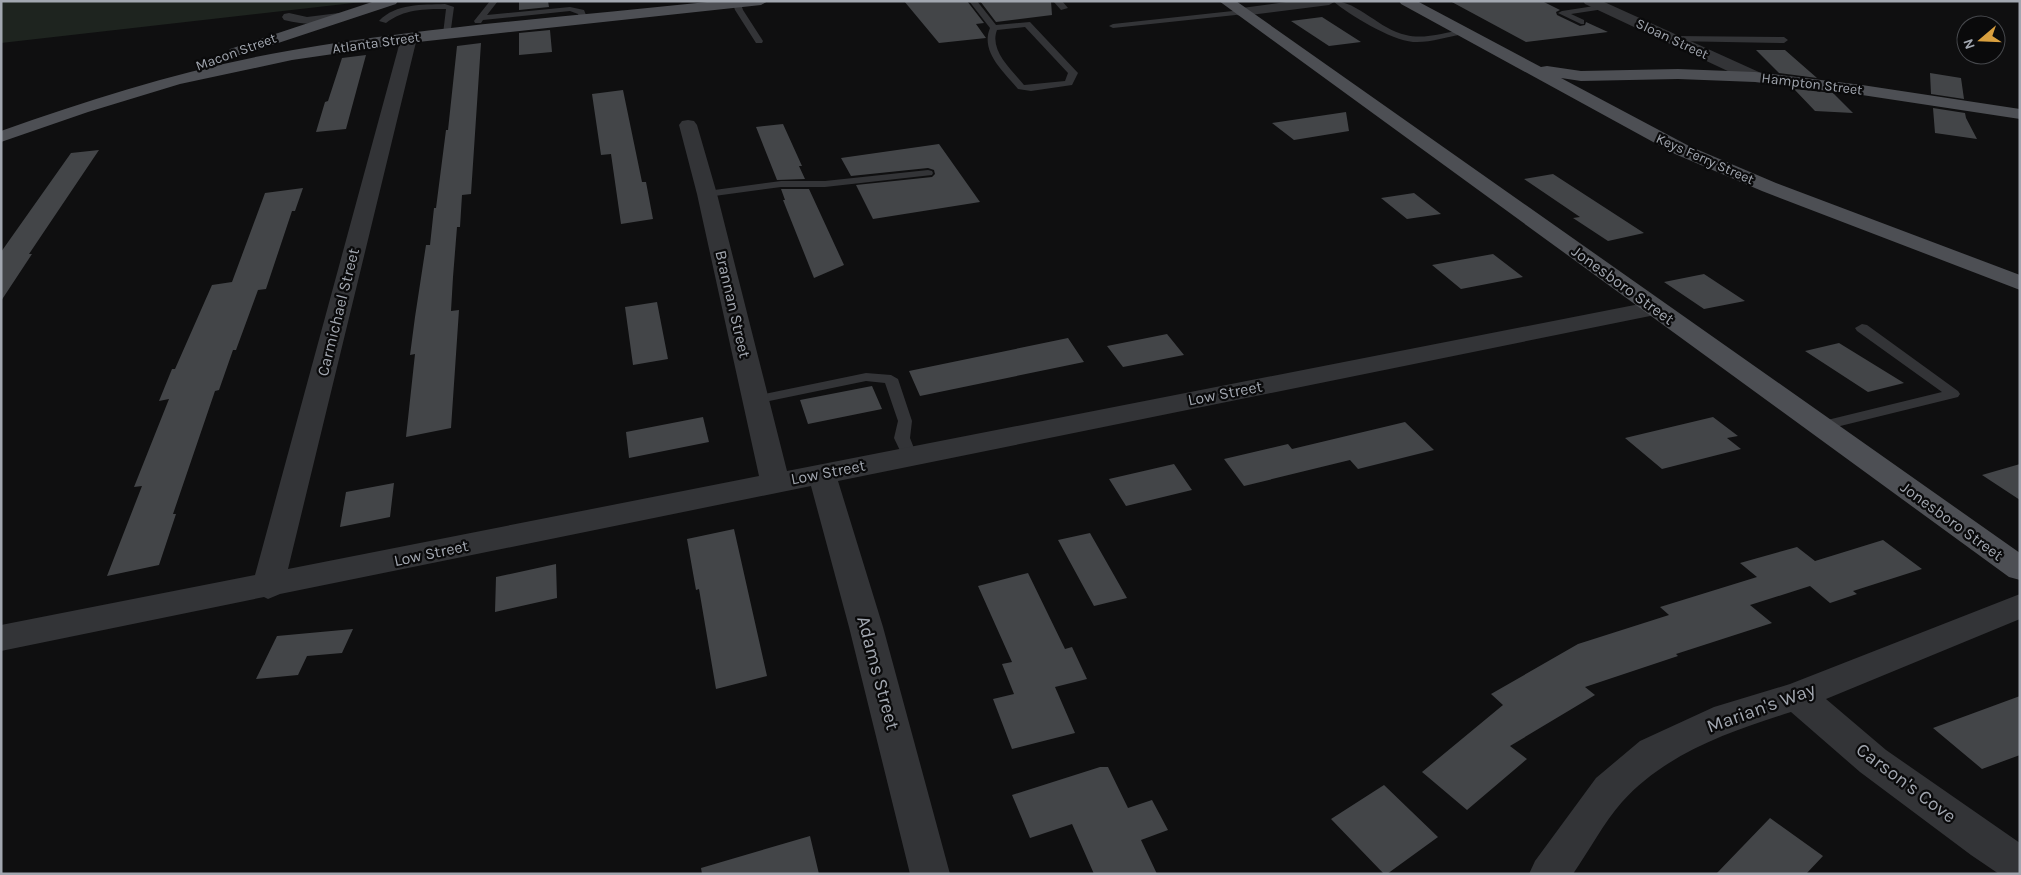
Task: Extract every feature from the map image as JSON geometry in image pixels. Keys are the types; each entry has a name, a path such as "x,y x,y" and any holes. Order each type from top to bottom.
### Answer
{"main road":[{"name":"Macon Street","path":"82,108 283,35 391,1"},
{"name":"Atlanta Street","path":"1,137 82,108 176,80 212,71 362,43 447,34 478,24 584,20 737,2 761,1"},
{"name":"Keys Ferry Street","path":"1406,1 1660,140 1712,164 2020,283"},
{"name":"Jonesboro Street","path":"1234,7 2020,569"},
{"path":"335,19 320,28 316,34 318,37 336,42 362,43"},
{"name":"Hampton Street","path":"1517,62 1565,75 1678,74 1755,77 1862,90 2020,114"},
{"path":"1602,76 1593,80 1589,88 1591,94 1610,112"}],"street":[{"path":"283,35 294,1"},
{"path":"1234,7 1330,1"},
{"name":"Sloan Street","path":"1596,4 1755,77"},
{"path":"289,17 307,21 335,19"},
{"name":"Carmichael Street","path":"268,586 409,38"},
{"name":"Brannan Street","path":"688,125 707,194 775,482"},
{"name":"Low Street","path":"1,638 268,586 775,482 1655,308"},
{"name":"Adams Street","path":"822,474 866,627 930,874"},
{"name":"Marian's Way","path":"1549,874 1609,790 1653,752 1727,717 1797,696 2020,606"},
{"name":"Carson's Cove","path":"1797,696 1873,761 1985,842 2020,864"}],"lane":[{"path":"478,24 494,1"},
{"path":"973,1 994,28"},
{"path":"1057,1 1064,8"},
{"path":"1337,1 1394,34 1405,38 1416,39 1463,32"},
{"path":"737,2 759,41"},
{"path":"1580,22 1562,13 1596,4"},
{"path":"478,24 568,5 581,12 584,20"},
{"path":"383,21 392,13 402,8 450,7 447,34"},
{"path":"1113,26 1234,7"},
{"path":"1027,24 1073,73 1069,82 1031,88 1021,87 1003,66 990,44 990,34 994,28 1027,24"},
{"path":"1674,40 1784,40"},
{"path":"707,194 781,184 825,184 928,172"},
{"path":"1820,426 1953,394 1862,328"},
{"path":"755,400 866,377 891,379 905,421 902,438 909,456"}],"shaded area":[{"path":"1,1 371,1 1,43"}],"building":[{"path":"519,1 548,1 549,7 519,10"},
{"path":"904,1 967,1 984,23 976,24 986,38 939,43"},
{"path":"980,1 1051,1 1052,15 996,22"},
{"path":"1450,1 1542,1 1560,10 1556,12 1557,15 1580,26 1585,25 1586,22 1608,32 1526,42"},
{"path":"1322,17 1361,42 1329,46 1291,21"},
{"path":"550,30 552,52 519,55 519,33"},
{"path":"481,43 471,194 462,195 460,227 457,227 453,277 451,311 459,310 451,428 406,437 415,354 410,355 426,245 430,245 446,130 448,130 457,46"},
{"path":"1756,50 1785,50 1817,78 1779,73"},
{"path":"366,55 346,129 316,132 342,58"},
{"path":"1930,73 1961,78 1964,99 1931,94"},
{"path":"1794,89 1833,93 1853,113 1815,111"},
{"path":"623,90 642,182 646,182 653,219 621,224 611,154 601,155 592,94"},
{"path":"1933,108 1965,113 1977,139 1935,133"},
{"path":"1346,112 1349,131 1294,140 1272,123"},
{"path":"783,124 802,166 799,166 805,179 777,180 756,127"},
{"path":"939,144 980,202 873,219 856,185 932,177 935,174 934,170 928,168 851,176 841,158"},
{"path":"99,150 29,254 32,254 1,301 1,252 71,153"},
{"path":"1553,174 1644,233 1608,241 1573,218 1580,217 1524,179"},
{"path":"303,188 295,211 292,211 266,289 258,290 219,390 215,391 173,514 176,514 159,565 107,576 142,486 134,487 169,399 159,401 212,285 232,282 265,193"},
{"path":"781,189 809,189 844,265 814,278 783,200 785,200"},
{"path":"1414,193 1441,214 1407,219 1381,198"},
{"path":"1493,254 1523,277 1461,289 1432,265"},
{"path":"1704,274 1745,301 1704,309 1664,282"},
{"path":"657,302 668,359 633,365 625,307"},
{"path":"1167,334 1184,355 1123,367 1107,346"},
{"path":"1068,338 1084,362 920,396 909,371"},
{"path":"1839,343 1904,383 1868,392 1805,351"},
{"path":"872,386 882,409 808,424 800,400"},
{"path":"703,417 709,442 629,458 626,432"},
{"path":"1713,417 1738,436 1727,438 1741,449 1662,469 1625,438"},
{"path":"1405,422 1434,450 1358,469 1350,460 1244,486 1224,459 1288,444 1292,449"},
{"path":"1174,464 1192,490 1126,506 1109,479"},
{"path":"2020,464 2020,500 1982,475"},
{"path":"394,483 390,517 340,527 346,492"},
{"path":"734,529 767,676 716,689 699,589 696,590 687,539"},
{"path":"1090,533 1127,598 1094,606 1058,540"},
{"path":"1883,540 1922,569 1853,591 1857,594 1830,603 1810,586 1750,605 1772,623 1676,654 1678,656 1585,687 1595,695 1510,746 1527,759 1467,810 1422,772 1503,705 1491,694 1578,644 1669,615 1660,607 1757,577 1740,563 1797,547 1815,561"},
{"path":"556,564 557,598 495,612 496,577"},
{"path":"1028,573 1065,649 1072,647 1087,679 1055,687 1075,733 1012,749 993,699 1014,694 1002,664 1012,662 978,586"},
{"path":"353,629 342,653 307,656 298,675 256,679 277,636"},
{"path":"2020,696 2020,755 1982,769 1933,728"},
{"path":"1100,767 1108,767 1128,808 1152,800 1168,830 1141,840 1157,874 1094,874 1072,824 1030,838 1012,795"},
{"path":"1384,785 1438,837 1387,874 1384,874 1331,819"},
{"path":"1770,818 1823,856 1806,874 1716,874"},
{"path":"810,836 819,874 702,874 701,868"}]}
